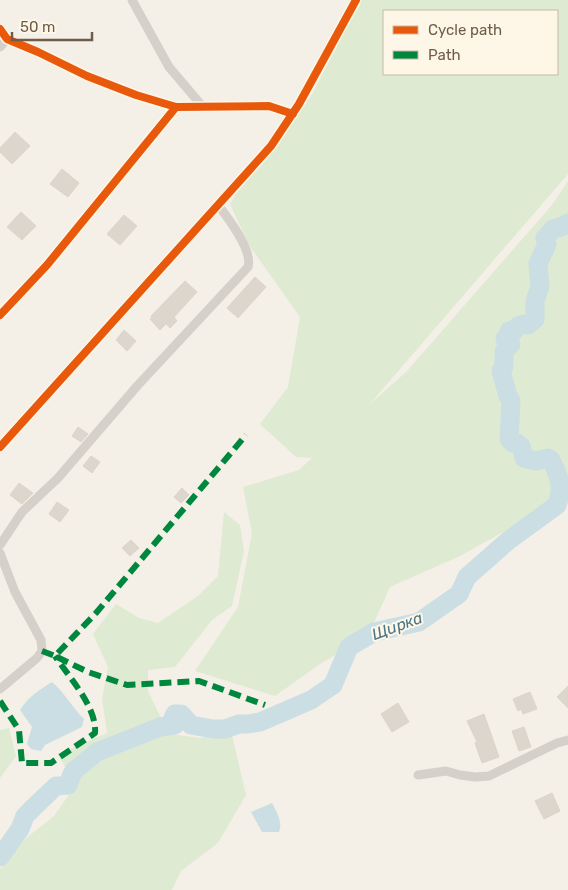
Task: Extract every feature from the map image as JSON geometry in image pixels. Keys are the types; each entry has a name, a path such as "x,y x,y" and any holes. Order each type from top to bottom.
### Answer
{"street":[{"path":"132,0 169,67 203,107"},
{"path":"0,446 271,146 293,114 356,0"},
{"path":"0,29 7,39 87,76 136,95 176,107 269,106 293,114"},
{"path":"0,47 7,39"},
{"path":"0,315 47,265 176,107"},
{"path":"0,545 22,512 58,478 138,385 248,267 250,261 245,248 231,221 218,205"},
{"path":"0,553 15,592 41,640 42,651 37,658 0,689"},
{"path":"418,775 446,770 460,775 488,776 557,743 568,740"}],"green space":[{"path":"361,0 568,0 568,174 369,405 407,371 552,205 568,181 568,496 460,556 390,587 368,636 320,664 275,696 195,671 238,607 252,533 243,487 299,470 312,458 296,457 260,424 288,387 300,317 249,245 230,204 237,192 267,159 311,96"},
{"path":"224,512 240,525 244,551 232,606 212,620 175,667 148,670 148,691 169,734 201,738 231,731 246,795 218,843 181,871 172,890 0,890 0,869 25,839 54,816 75,786 58,754 107,733 102,699 108,667 93,634 116,604 139,618 158,623 198,596 218,576"},
{"path":"9,728 16,756 0,778 0,730"}],"shaded area":[{"path":"52,682 84,719 82,727 45,745 41,751 31,749 27,744 32,727 20,710 38,691"},
{"path":"272,803 280,821 279,832 262,832 251,812"}],"building":[{"path":"15,132 30,146 12,164 0,152 0,148"},
{"path":"62,169 79,183 68,197 50,184"},
{"path":"21,212 36,226 22,240 7,227"},
{"path":"124,215 137,226 120,245 107,234"},
{"path":"255,277 266,287 238,318 227,308"},
{"path":"185,281 197,292 174,317 177,321 170,328 166,324 160,330 150,319 152,318 151,316"},
{"path":"124,330 136,341 127,351 116,340"},
{"path":"78,427 88,434 81,442 72,436"},
{"path":"91,456 100,462 92,473 83,466"},
{"path":"19,483 33,493 22,504 10,495"},
{"path":"182,488 189,495 181,503 174,497"},
{"path":"57,502 69,510 60,522 49,514"},
{"path":"131,540 139,548 130,556 122,548"},
{"path":"568,686 568,708 557,697"},
{"path":"530,692 537,709 523,714 521,709 518,711 513,699"},
{"path":"398,703 409,722 392,732 381,714"},
{"path":"484,714 499,757 482,763 475,743 477,742 467,721"},
{"path":"524,727 531,747 519,751 512,731"},
{"path":"552,793 560,811 544,819 535,801"}],"waterway":[{"name":"Щирка","path":"0,857 20,829 25,816 56,786 68,785 75,770 97,752 160,727 175,725 173,718 175,714 181,714 191,725 225,729 239,724 260,722 311,700 333,685 349,647 374,632 419,622 459,594 467,577 509,540 557,505 560,481 551,460 548,458 536,461 524,458 521,446 509,439 511,401 501,371 504,366 504,351 511,344 505,339 508,337 509,331 513,332 518,326 528,325 535,319 535,301 540,286 538,264 547,244 545,238 553,229 568,223"}],"marked path":[{"path":"42,651 55,656 96,613 246,435"},
{"path":"0,701 19,730 22,763 51,763 95,733 92,713 87,703 55,656"},
{"path":"57,657 88,672 127,685 199,681 265,705"}],"cycle path":[{"path":"0,447 271,146 299,104 356,0"},
{"path":"0,29 7,39 87,76 136,95 176,107 269,106 293,114"},
{"path":"0,315 47,265 176,107"}]}
